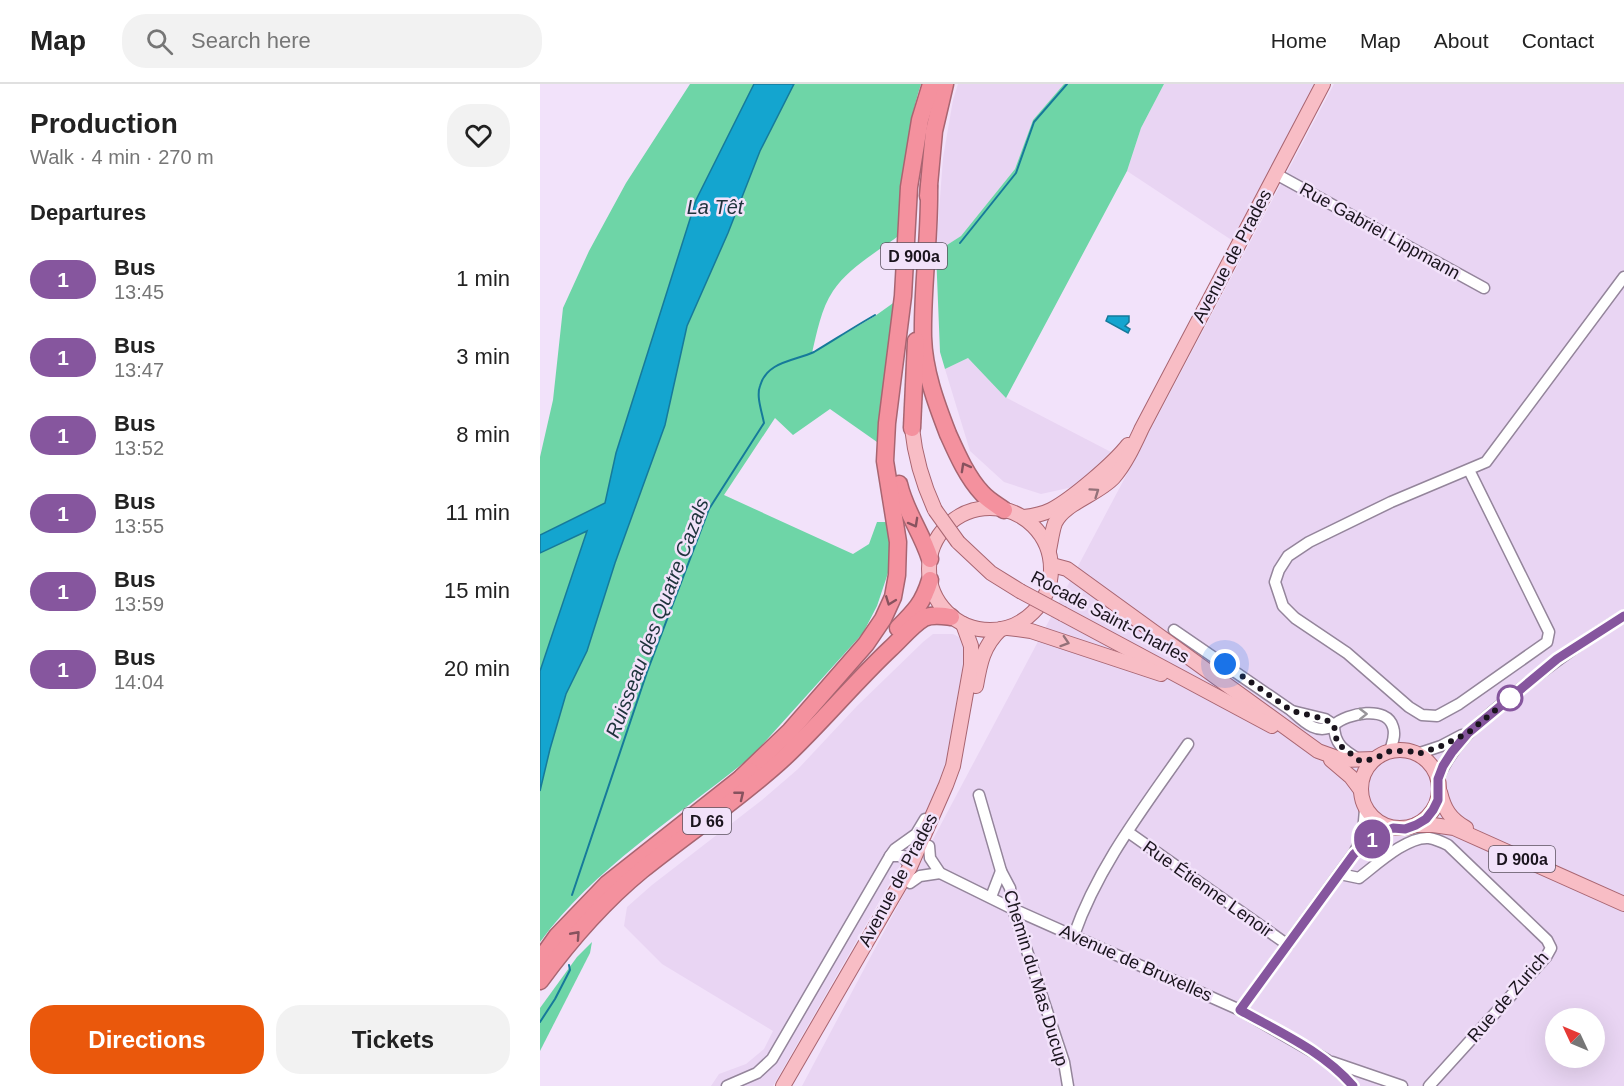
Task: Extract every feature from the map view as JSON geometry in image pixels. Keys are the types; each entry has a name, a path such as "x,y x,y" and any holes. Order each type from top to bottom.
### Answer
{"highway":[{"path":"742,777 790,731 866,644 883,619 893,597 897,574 898,542 885,461 887,423 903,296 909,186 917,134 932,84"},
{"name":"D 900a","path":"912,428 907,403 916,221 924,123 932,84"},
{"name":"D 900a","path":"912,428 934,131 945,84"},
{"path":"917,134 905,345 894,449 903,502 924,540 930,559"},
{"path":"929,186 923,338 928,375 940,415 969,476 983,495 1004,510"},
{"name":"D 66","path":"540,981 565,947 604,904 641,871 724,808 786,756 914,612 924,598 930,580"},
{"name":"D 66","path":"540,960 557,936 607,884 770,757 873,659 925,618 936,615 957,620"}],"main road":[{"name":"Avenue de Prades","path":"1049,550 1056,522 1065,511 1095,493 1114,477 1132,450 1323,84"},
{"name":"Rocade Saint-Charles","path":"912,428 914,449 920,471 935,510 958,542 991,573 1020,591 1318,751 1340,766 1360,789"},
{"name":"Avenue de Prades","path":"1024,517 1051,510 1067,499 1126,448 1142,428"},
{"path":"1005,629 1020,622 1037,608 1048,587 1052,565 1049,550 1043,537 1024,517 993,508 974,510 956,518 942,532 936,540 930,559 930,580 937,599 957,620 981,630 1031,631 1106,655 1213,695"},
{"path":"1052,565 1067,568 1318,751"},
{"name":"Avenue de Prades","path":"783,1086 910,867 953,766 971,665 971,646 957,620"},
{"name":"Avenue de Prades","path":"792,1086 866,954 910,883 929,846 954,787 985,650 990,640 1005,629"},
{"name":"Rocade Saint-Charles","path":"1318,751 1343,760 1367,760"},
{"path":"1390,751 1409,751 1418,754 1434,769 1439,784 1438,800 1433,810 1426,819 1405,829 1382,825 1372,818 1365,808 1360,789 1367,768 1367,760 1390,751"},
{"name":"D 900a","path":"1439,784 1443,805 1448,815 1465,828 1624,898"},
{"name":"D 900a","path":"1416,825 1454,828 1624,904"}],"street":[{"name":"Rue Gabriel Lippmann","path":"1276,174 1484,288"},
{"path":"1469,470 1549,632 1547,642 1459,704 1437,716 1422,715 1409,707 1347,653 1294,618 1280,600 1275,582 1279,570 1288,556 1309,542 1391,502 1486,462 1624,277"},
{"path":"1439,784 1452,752 1468,733 1557,659 1624,616"},
{"path":"1174,630 1292,711 1325,719 1334,725 1337,743 1367,760"},
{"path":"1334,725 1341,719 1352,715 1384,716 1393,724 1395,735 1390,751"},
{"path":"1418,754 1468,733"},
{"path":"1074,935 1101,872 1188,744"},
{"path":"727,1086 757,1073 772,1059 890,856 895,849 916,834 953,766"},
{"name":"Chemin du Mas Ducup","path":"979,795 1001,871 1010,888 1012,909 1064,1062 1068,1086"},
{"path":"1240,1010 1354,854 1364,829 1365,808"},
{"path":"1354,854 1376,836 1393,828"},
{"name":"Rue Étienne Lenoir","path":"1128,832 1288,945"},
{"name":"Rue de Zurich","path":"1340,874 1359,878 1392,852 1411,842 1428,838 1437,840 1448,845 1547,940 1551,948 1546,957 1428,1086"},
{"path":"910,883 920,876 940,873 930,858 929,846"},
{"path":"890,856 903,856 910,867"},
{"name":"Chemin du Mas Ducup","path":"991,897 1001,871"},
{"name":"Avenue de Bruxelles","path":"940,873 1012,909 1240,1010 1327,1060 1353,1086"},
{"path":"1327,1060 1402,1086"}],"shaded area":[{"path":"958,84 1064,84 1033,120 1015,169 961,236 936,252 943,158"},
{"path":"1164,84 1316,84 1233,241 1127,171 1141,128"},
{"path":"1334,84 1624,84 1624,1086 802,1086"},
{"path":"968,358 1007,398 1111,452 1073,487 1041,494 1004,482 970,451 945,369"},
{"path":"933,634 953,634 959,637 963,647 963,664 946,764 913,843 773,1086 711,1086 719,1074 746,1064 764,1049 773,1031 662,964 624,926 627,907 798,769 857,706"}],"green space":[{"path":"690,84 754,84 696,200 616,453 605,503 540,535 540,457 553,400 563,308 589,251 626,183"},
{"path":"794,84 921,84 908,139 901,234 847,274 833,291 822,313 812,353 896,301 877,442 830,409 793,435 775,418 724,495 853,554 869,544 877,522 889,522 891,564 877,606 863,633 752,756 613,865 562,915 540,942 540,791 566,694 587,651 615,563 665,425 687,326 728,233 760,151"},
{"path":"1064,84 1164,84 1141,128 1127,171 1006,398 968,358 945,369 940,352 936,252 961,236 1015,169 1033,120"},
{"path":"588,530 540,671 540,553"},
{"path":"592,942 590,953 540,1051 540,1008 577,957"}],"water":[{"name":"La Têt","path":"754,84 794,84 760,151 728,233 687,326 665,425 615,563 587,651 566,694 540,791 540,671 587,531 540,553 540,535 605,503 616,453 696,200"},
{"path":"1108,316 1129,316 1129,322 1125,326 1130,329 1128,333 1106,321"}],"waterway":[{"name":"Ruisseau des Quatre Cazals","path":"960,243 1016,173 1034,122 1067,84"},
{"name":"Ruisseau des Quatre Cazals","path":"572,895 647,672 709,509 764,423 759,394 764,378 769,371 782,363 814,352 875,315"},
{"name":"Ruisseau des Quatre Cazals","path":"540,1022 570,970 569,965"}],"bus line":[{"name":"1","path":"1353,1086 1327,1060 1240,1010 1354,854 1376,836 1393,828 1405,829 1426,819 1438,800 1440,789 1438,779 1443,766 1468,733 1557,659 1624,616"}],"route":[{"path":"1225,664 1292,711 1325,719 1334,725 1337,743 1360,761 1374,759 1390,751 1409,751 1418,754 1441,746 1468,733 1510,698"}]}
